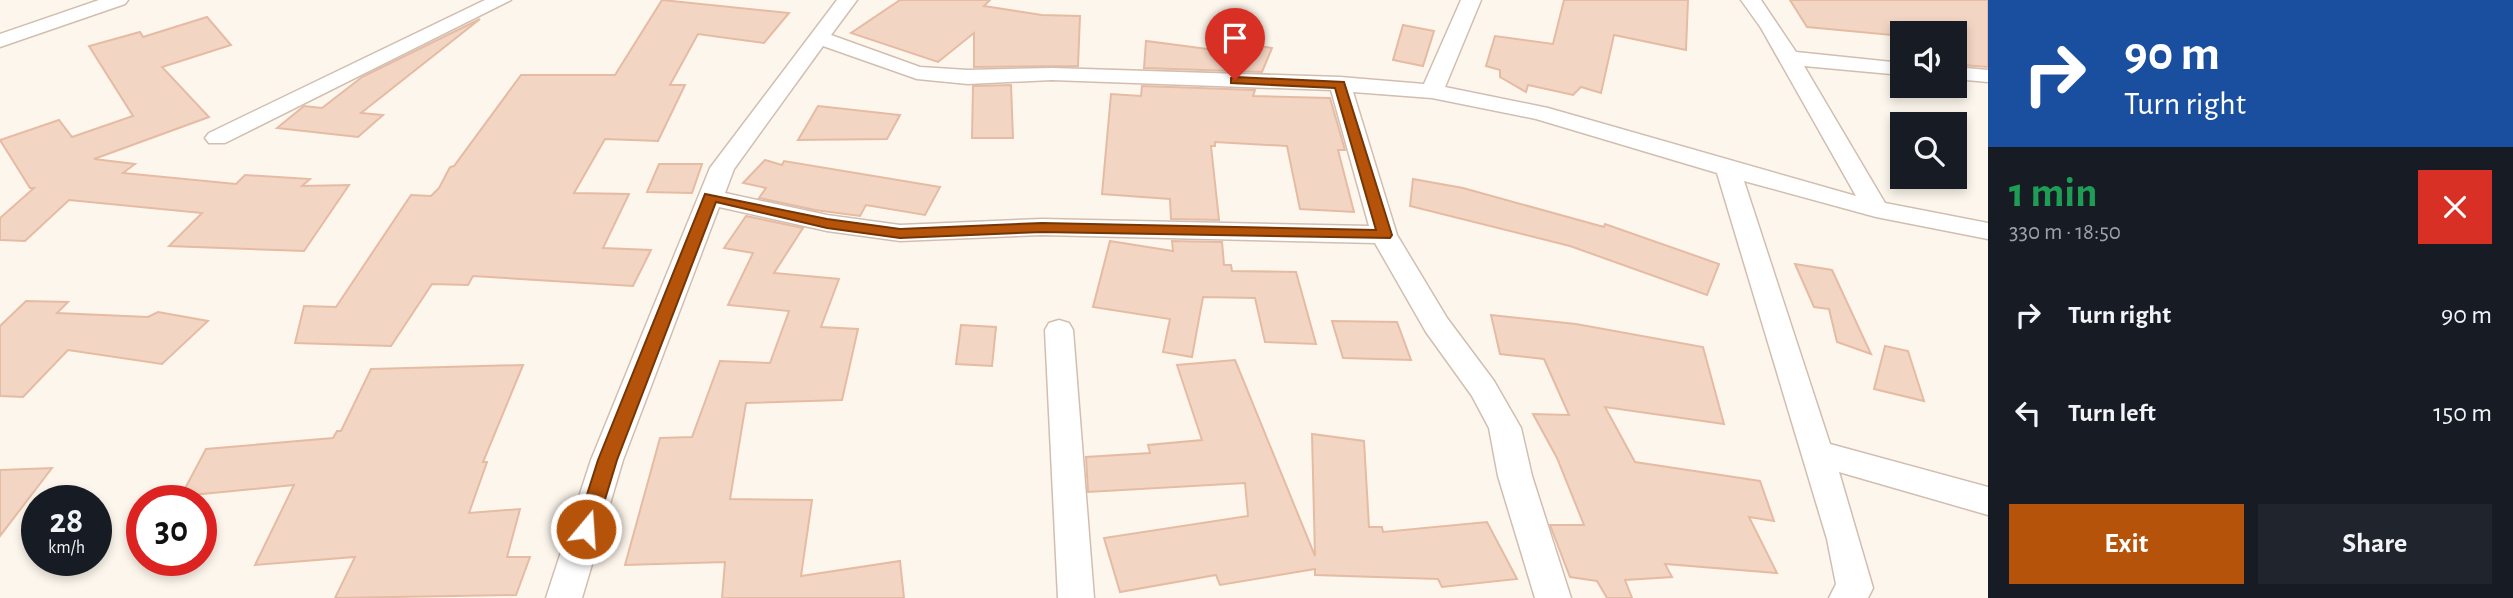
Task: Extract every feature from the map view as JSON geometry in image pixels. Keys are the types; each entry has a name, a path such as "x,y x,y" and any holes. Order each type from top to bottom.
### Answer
{"street":[{"path":"0,41 118,0"},
{"path":"217,138 501,0"},
{"path":"1432,91 1471,0"},
{"path":"1751,0 1789,58 1876,209"},
{"path":"564,598 607,460 722,168 842,1"},
{"path":"818,37 918,74 968,77 1052,74 1340,84 1432,91 1540,113 1728,169 1876,209 1988,231"},
{"path":"1789,58 1890,67"},
{"path":"1967,74 1988,76"},
{"path":"1340,84 1384,235 1436,325 1483,389 1505,428 1515,476 1553,598"},
{"path":"1728,169 1844,539 1856,595"},
{"path":"710,197 827,223 900,233 1042,228 1384,235"},
{"path":"1059,330 1076,598"},
{"path":"1817,453 1988,501"}],"building":[{"path":"662,0 789,13 764,43 698,34 670,85 685,85 658,141 605,139 574,193 629,194 603,248 651,250 633,286 473,276 468,285 432,284 391,346 295,343 304,306 336,307 411,195 431,196 439,188 450,167 454,166 521,75 615,75"},
{"path":"900,0 990,0 984,6 1042,15 1080,16 1078,66 974,67 974,33 938,62 851,33"},
{"path":"1564,0 1688,0 1686,50 1614,35 1601,93 1581,87 1573,95 1528,85 1526,92 1500,77 1500,70 1486,66 1495,36 1553,44"},
{"path":"1790,0 1988,0 1988,67 1967,65 1967,21 1890,21 1890,35 1807,27"},
{"path":"207,17 231,45 162,67 209,117 94,159 135,164 123,173 236,184 245,175 310,179 302,186 349,185 304,251 169,246 202,213 69,200 25,241 0,240 0,218 34,188 30,188 0,140 59,120 72,137 133,116 89,46 140,32 143,37"},
{"path":"480,19 361,113 383,115 358,137 277,128 304,106 322,108 362,77"},
{"path":"1403,25 1434,31 1423,66 1393,60"},
{"path":"1220,39 1272,48 1262,72 1144,68 1146,41 1215,50"},
{"path":"1011,85 1013,138 972,138 973,86"},
{"path":"1142,86 1255,90 1253,96 1330,98 1345,150 1338,150 1354,212 1300,209 1287,146 1215,142 1215,146 1211,146 1219,220 1171,219 1170,199 1102,194 1111,94 1141,96"},
{"path":"818,106 900,115 887,139 798,140"},
{"path":"765,160 782,165 784,161 940,187 925,215 866,205 860,216 815,210 759,198 766,188 743,183"},
{"path":"659,164 702,164 692,193 647,192"},
{"path":"1413,179 1463,188 1604,227 1605,224 1719,264 1707,295 1570,246 1410,206"},
{"path":"746,216 803,228 774,273 839,279 821,327 858,329 842,400 746,403 730,499 812,500 801,576 900,561 904,598 722,598 725,562 625,565 660,438 692,437 720,361 770,363 789,311 728,305 753,253 724,248"},
{"path":"1110,241 1173,251 1172,241 1222,242 1224,265 1231,265 1232,271 1296,272 1316,344 1265,342 1255,298 1203,297 1192,357 1163,352 1170,319 1093,307"},
{"path":"1795,264 1832,270 1871,354 1837,342 1829,309 1814,307"},
{"path":"26,301 68,302 57,313 148,317 158,312 208,321 162,364 68,350 23,397 0,396 0,326"},
{"path":"1491,315 1576,324 1703,347 1724,424 1605,407 1635,462 1760,481 1774,521 1749,517 1777,573 1665,564 1672,577 1625,580 1632,598 1607,598 1597,581 1570,577 1550,525 1584,525 1557,458 1533,414 1569,415 1544,359 1500,354"},
{"path":"1332,321 1397,322 1411,360 1343,358"},
{"path":"961,325 996,327 992,366 956,364"},
{"path":"1885,346 1908,351 1924,401 1874,389"},
{"path":"1235,360 1315,556 1312,434 1364,441 1369,527 1382,527 1383,532 1487,522 1517,579 1442,587 1438,579 1315,575 1315,569 1220,585 1216,575 1120,592 1104,538 1248,516 1245,483 1088,492 1086,457 1150,453 1148,445 1202,440 1177,365"},
{"path":"523,365 483,462 487,462 469,513 520,509 507,557 530,557 516,595 335,598 355,557 255,565 294,485 217,492 217,485 187,485 206,449 333,438 337,431 341,431 371,369"},
{"path":"52,468 39,485 21,485 21,509 0,536 0,470"}],"route":[{"path":"586,529 607,460 710,197 827,223 900,233 1042,228 1384,235 1340,84 1235,80"}]}
